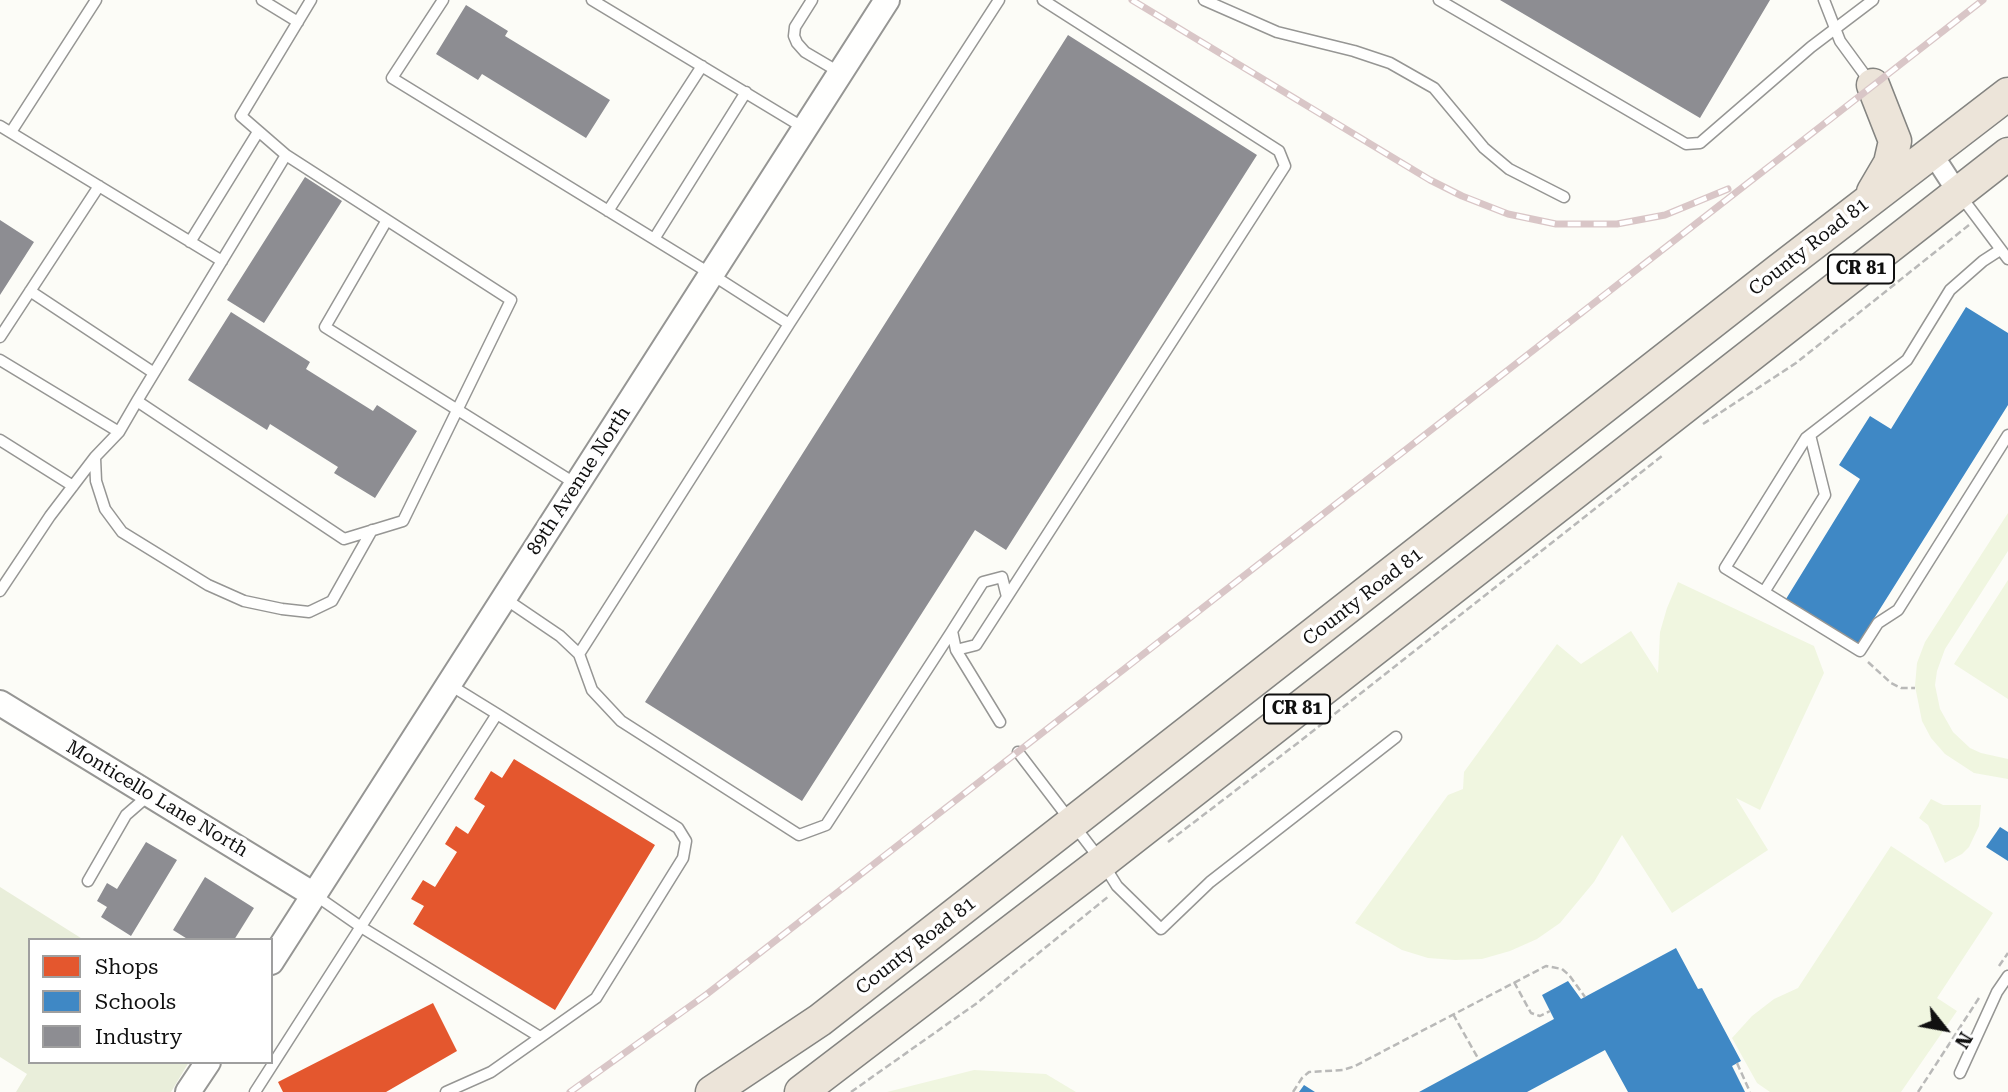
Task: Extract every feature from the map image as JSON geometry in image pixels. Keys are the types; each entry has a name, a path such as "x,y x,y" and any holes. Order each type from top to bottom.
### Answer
{"highway":[{"path":"1873,85 1889,95 1932,153"},
{"path":"1861,207 1884,176 1894,153 1895,141 1873,85"},
{"name":"County Road 81","path":"712,1092 820,1020 2008,94"},
{"name":"CR 81","path":"801,1092 1110,874 1966,205 2008,154"}],"street":[{"name":"89th Avenue North","path":"273,959 887,0"},
{"path":"1932,153 1966,205"},
{"name":"Monticello Lane North","path":"0,703 314,895"},
{"path":"188,1092 207,1064"}],"lane":[{"path":"11,132 96,0"},
{"path":"262,0 298,22"},
{"path":"138,401 344,539 403,521 511,300 286,155 241,116 311,0"},
{"path":"443,0 392,78 789,324"},
{"path":"592,0 804,129"},
{"path":"812,0 795,27 794,36 805,52 840,72"},
{"path":"579,654 999,0"},
{"path":"956,650 976,645 1285,166 1279,151 1043,0"},
{"path":"1204,0 1277,32 1390,63 1434,88 1484,148 1509,169 1564,197"},
{"path":"1439,0 1686,144 1700,143 1811,47 1873,0"},
{"path":"1824,0 1840,41 1873,85"},
{"path":"608,211 702,66"},
{"path":"654,239 746,92"},
{"path":"0,126 222,261"},
{"path":"190,242 258,132"},
{"path":"0,590 73,486 119,432 286,155"},
{"path":"0,337 99,186"},
{"path":"1966,205 2008,259"},
{"path":"387,220 325,327 577,485"},
{"path":"2000,250 1950,290 1907,360 1806,438 1725,568 1860,651 1878,623 1898,610 2008,435"},
{"path":"30,290 154,373"},
{"path":"0,360 119,432"},
{"path":"1764,592 1825,495 1810,435"},
{"path":"0,439 73,486"},
{"path":"95,457 96,481 105,509 122,532 208,585 244,601 282,610 309,612 332,601 372,530"},
{"path":"504,598 561,636 579,654 592,690 621,721 799,835 826,825 983,582 1002,577 1007,597"},
{"path":"952,631 956,650 1000,722"},
{"path":"446,1092 491,1072 596,998 683,858 686,841 678,828 449,685"},
{"path":"255,1092 497,714"},
{"path":"1018,752 1110,874 1160,929 1210,882 1396,737"},
{"path":"88,881 126,815 150,795"},
{"path":"314,895 540,1037"},
{"path":"1961,1073 1997,992 2008,976"}],"path":[{"path":"1702,425 1796,363 1965,229 1966,205"},
{"path":"1163,846 1670,450"},
{"path":"1860,651 1879,674 1891,683 1900,688 1915,688"},
{"path":"850,1092 977,1003 1105,900 1110,874"},
{"path":"1993,976 2008,953"},
{"path":"1293,1092 1309,1072 1343,1070 1355,1066 1546,966 1555,967 1569,975 1585,997"},
{"path":"1514,982 1531,1013 1540,1016 1550,1011"},
{"path":"1918,1092 1985,988"},
{"path":"1453,1014 1479,1060"},
{"path":"1737,1063 1751,1092"}],"green space":[{"path":"2008,513 2008,551 1945,649 1935,685 1940,709 1953,732 1970,748 2008,759 2008,779 1974,773 1945,754 1931,738 1922,721 1915,686 1917,663 1925,642"},
{"path":"2008,580 2008,699 1954,664"},
{"path":"1678,582 1814,646 1824,673 1760,810 1736,798 1768,850 1672,913 1622,835 1594,882 1560,923 1537,939 1482,959 1428,958 1402,950 1355,923 1448,795 1463,789 1464,772 1557,644 1581,664 1631,631 1658,673 1660,632"},
{"path":"1931,799 1943,805 1981,805 1979,826 1969,847 1945,863 1928,825 1919,818"},
{"path":"1891,846 1993,913 1937,998 1957,1011 1901,1092 1770,1092 1757,1083 1732,1038 1752,1016 1774,999 1798,988"},
{"path":"0,887 81,938 28,938 28,1064 188,1064 171,1092 16,1092 27,1074 0,1057"},
{"path":"974,1070 1046,1074 1076,1092 887,1092"}],"building: Shops":[{"path":"514,759 655,845 555,1010 413,924 424,906 411,899 423,880 435,887 457,852 445,844 456,826 468,834 485,806 474,799 491,771 502,778"},
{"path":"433,1003 457,1051 386,1092 283,1092 278,1082"}],"building: Schools":[{"path":"1966,307 2008,333 2008,405 1858,644 1786,599 1860,479 1839,465 1870,416 1891,429"},
{"path":"2000,827 2008,832 2008,861 1986,847"},
{"path":"1676,948 1698,989 1702,988 1741,1061 1732,1066 1745,1092 1628,1092 1605,1050 1527,1092 1419,1092 1554,1019 1542,995 1568,981 1581,999"},
{"path":"1304,1085 1315,1092 1299,1092"}],"building: Industry":[{"path":"1500,0 1770,0 1700,118"},
{"path":"466,5 508,31 505,36 610,100 586,138 482,74 478,80 436,54"},
{"path":"1068,35 1257,155 1006,550 975,530 802,801 645,702"},
{"path":"305,177 342,201 264,323 227,300"},
{"path":"0,220 34,242 0,295"},
{"path":"231,312 310,362 306,369 373,411 377,405 417,431 375,498 334,473 338,467 270,424 267,430 188,380"},
{"path":"146,842 177,860 131,936 101,917 107,907 97,901 107,883 117,889"},
{"path":"205,877 254,908 235,938 186,938 173,930"}],"railway":[{"path":"1132,0 1430,180 1508,214 1556,224 1617,224 1665,215 1728,189"},
{"path":"570,1092 707,994 1983,0"}]}
